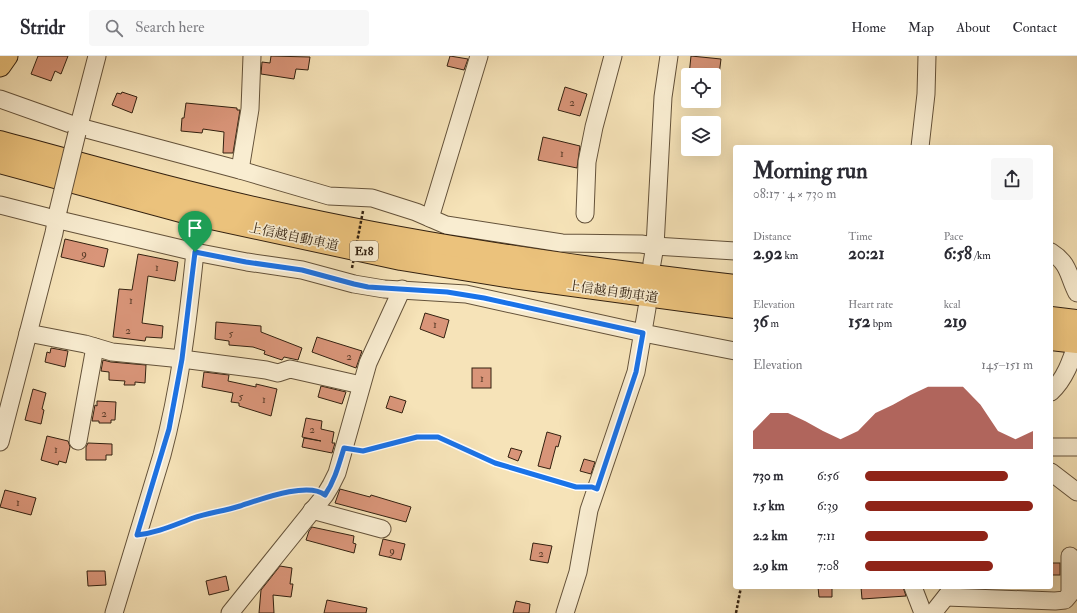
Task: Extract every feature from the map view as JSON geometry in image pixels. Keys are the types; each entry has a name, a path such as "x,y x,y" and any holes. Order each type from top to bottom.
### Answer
{"highway":[{"name":"上信越自動車道","path":"0,142 191,193 299,218 398,238 514,258 630,274 733,286"},
{"name":"上信越自動車道","path":"0,162 188,213 401,259 513,277 733,307"},
{"path":"1053,318 1077,321"},
{"path":"1053,339 1077,343"}],"main road":[{"path":"0,66 7,56"}],"street":[{"path":"0,442 54,233 57,215 97,56"},
{"path":"240,170 250,108 252,56"},
{"path":"430,218 479,56"},
{"path":"585,214 587,162 594,127 613,56"},
{"path":"652,263 656,246 663,98 669,56"},
{"path":"920,145 926,94 927,56"},
{"path":"0,99 78,130 240,170 329,196 372,198 416,212 446,225 562,243 641,244 733,251"},
{"path":"0,205 57,215 195,252 246,262 302,270 354,284 384,289 447,292 484,298 643,333 733,351"},
{"path":"114,613 169,429 182,359 195,252"},
{"path":"1053,253 1070,272 1077,293"},
{"path":"230,613 325,495 331,485 344,448 368,363 402,289"},
{"path":"565,613 578,572 589,510 636,372 646,308"},
{"path":"28,333 112,352 182,359 266,370 278,373 290,369 361,385"},
{"path":"1053,390 1061,380 1067,369 1077,343"},
{"path":"78,440 95,347"},
{"path":"1053,448 1077,447"},
{"path":"1053,474 1077,492"},
{"path":"312,510 382,529"},
{"path":"933,613 950,592 1055,601 1065,600 1070,594 1070,556"},
{"path":"914,589 923,613"}],"path":[{"path":"352,268 363,211"},
{"path":"344,448 363,451 417,437 438,437 495,463 576,487 592,487 597,489"},
{"path":"137,535 150,534 194,518 238,507 282,493 304,490 316,491 325,495"},
{"path":"736,613 741,589"}],"building":[{"path":"38,56 68,56 61,74 55,71 51,81 31,74"},
{"path":"271,56 310,57 308,70 296,69 294,79 261,74 262,62 270,63"},
{"path":"450,56 468,59 464,70 447,66"},
{"path":"691,56 721,59 720,68 690,68"},
{"path":"565,87 587,94 580,116 558,110"},
{"path":"122,92 137,97 132,113 112,105 117,93 121,94"},
{"path":"186,103 237,108 237,110 240,110 233,153 223,153 224,132 203,129 202,133 181,131 182,118 184,118"},
{"path":"543,137 580,146 577,168 538,160"},
{"path":"65,239 108,249 104,267 61,257"},
{"path":"138,254 178,262 175,281 148,276 142,323 163,326 162,338 146,337 145,341 113,337 119,289 132,290"},
{"path":"425,313 449,320 444,338 420,329"},
{"path":"216,322 261,326 261,332 302,348 298,360 284,357 282,360 264,354 265,351 253,347 229,345 229,341 215,339"},
{"path":"317,337 362,351 356,368 312,352"},
{"path":"51,348 68,351 65,367 45,362 47,352 50,353"},
{"path":"103,360 146,365 145,383 135,382 135,385 124,385 125,381 109,380 109,372 101,371"},
{"path":"472,368 491,368 491,388 472,388"},
{"path":"204,372 229,375 228,381 256,387 256,384 277,389 271,416 239,406 239,403 231,402 233,393 202,387"},
{"path":"321,386 346,392 342,404 318,397"},
{"path":"33,389 46,393 42,409 44,410 41,424 25,420"},
{"path":"390,396 406,401 402,413 386,408"},
{"path":"97,401 116,402 115,420 111,420 111,423 99,423 99,421 92,421 95,405 97,406"},
{"path":"306,418 322,421 321,429 334,432 332,443 335,443 332,453 302,447 304,438 321,441 302,437"},
{"path":"547,432 561,436 558,447 556,446 550,469 538,466"},
{"path":"47,436 68,441 70,447 66,463 59,461 58,465 41,460"},
{"path":"88,443 112,444 112,455 106,455 106,460 86,460 86,447"},
{"path":"511,448 522,451 518,461 508,457"},
{"path":"584,459 595,462 591,474 580,471"},
{"path":"340,489 370,497 371,495 411,507 406,522 335,503"},
{"path":"5,490 36,498 31,515 0,507"},
{"path":"312,527 354,536 353,543 356,544 354,553 306,540"},
{"path":"383,539 405,544 401,560 379,555"},
{"path":"533,543 552,546 548,563 530,560"},
{"path":"1053,563 1060,563 1060,575 1053,575"},
{"path":"280,566 292,568 290,584 293,584 291,597 273,595 274,613 259,613 261,590"},
{"path":"87,571 105,571 106,585 88,586"},
{"path":"226,576 229,590 209,595 206,581"},
{"path":"818,589 832,589 832,597 819,597"},
{"path":"861,589 904,589 906,596 862,599"},
{"path":"327,600 367,608 366,613 324,613"},
{"path":"516,601 530,604 529,613 513,613"}],"route":[{"path":"195,252 246,262 284,266 368,287 466,294 643,333 636,372 597,489 592,487 576,487 495,463 438,437 417,437 363,451 344,448 336,473 325,495 316,491 304,490 282,493 238,507 194,518 150,534 137,535 169,429 182,359 195,252"}]}
